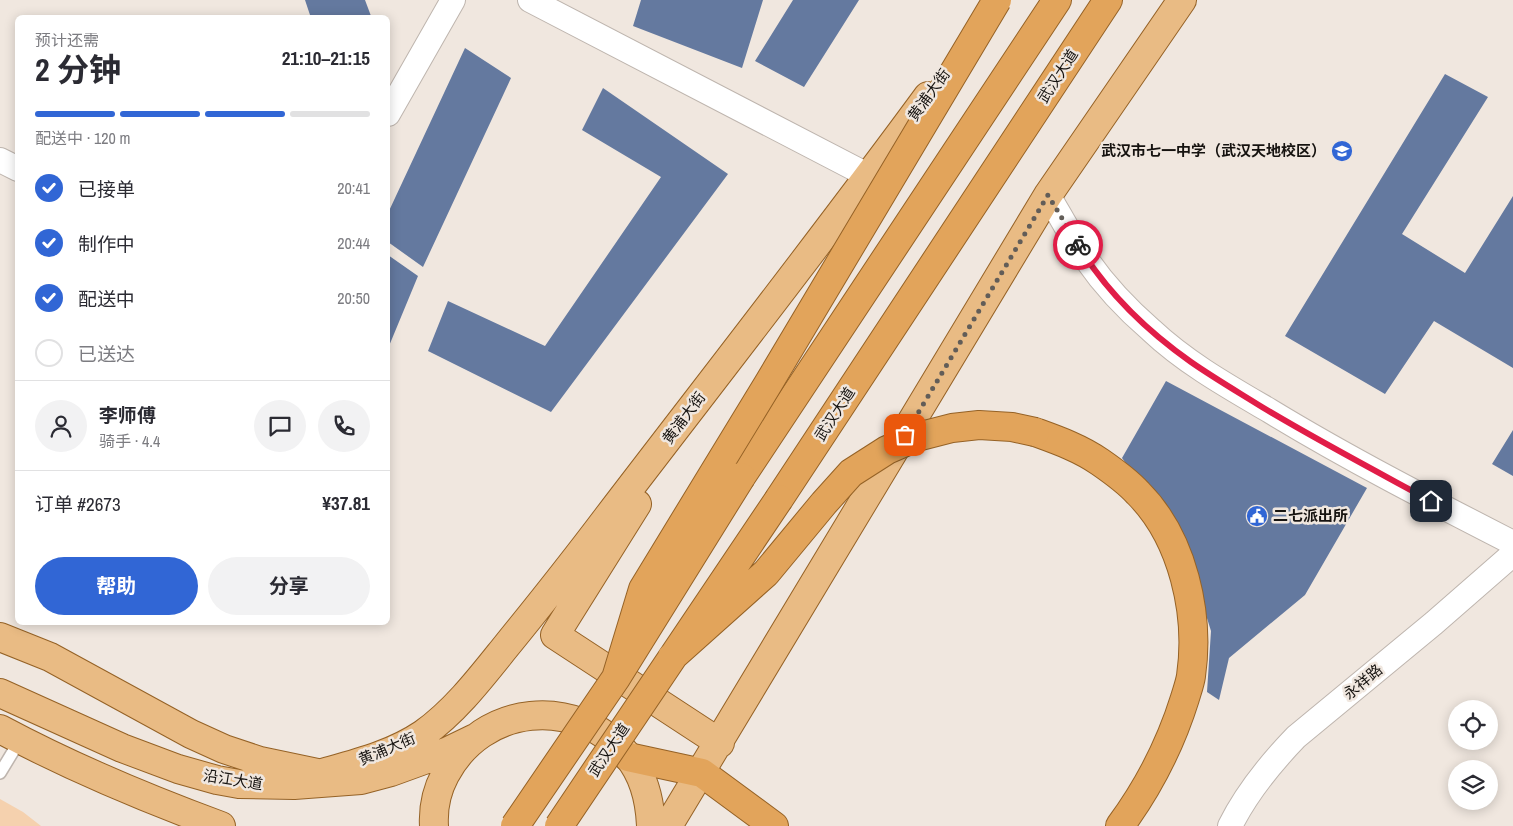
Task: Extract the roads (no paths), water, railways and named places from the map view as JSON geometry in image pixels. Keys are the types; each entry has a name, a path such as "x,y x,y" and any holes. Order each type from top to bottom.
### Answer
{"highway":[{"path":"616,678 643,589 998,0"},
{"path":"514,826 616,678 741,477 1057,0"},
{"name":"武汉大道","path":"559,826 1108,0"},
{"path":"672,658 766,573 851,473 888,450 917,437 952,428 979,425 1027,430 1070,445 1099,461 1139,493 1161,522 1178,558 1190,594 1193,636 1191,677 1179,717 1158,763 1132,810 1120,826"},
{"path":"628,757 702,773 774,826"}],"main road":[{"name":"黄浦大街","path":"319,774 371,758 408,743 449,712 480,678 549,593 869,176 998,0"},
{"path":"668,826 702,773 1048,195 1182,0"},
{"path":"658,452 644,493 555,636 720,743"},
{"path":"0,637 50,657 191,734 224,748 260,761 319,774 361,780"},
{"name":"沿江大道","path":"0,693 122,748 178,769 217,780 267,786 294,786 361,780 392,772 446,752 475,738"},
{"path":"434,826 436,802 441,783 461,751 475,738 508,720 546,715 583,723 600,731 615,743 628,757 646,790 651,826"},
{"path":"5,733 161,804 221,826"}],"street":[{"path":"390,110 453,0"},
{"path":"530,0 869,176"},
{"path":"0,160 15,168"},
{"path":"1048,195 1087,259 1123,303 1151,331 1190,362 1300,429 1448,510 1513,543"},
{"name":"永祥路","path":"1230,826 1255,785 1296,737 1513,554"}],"lane":[{"path":"0,772 5,733"}],"place":[{"name":"武汉市七一中学（武汉天地校区）","path":"1342,151"},
{"name":"二七派出所","path":"1257,516"}]}
